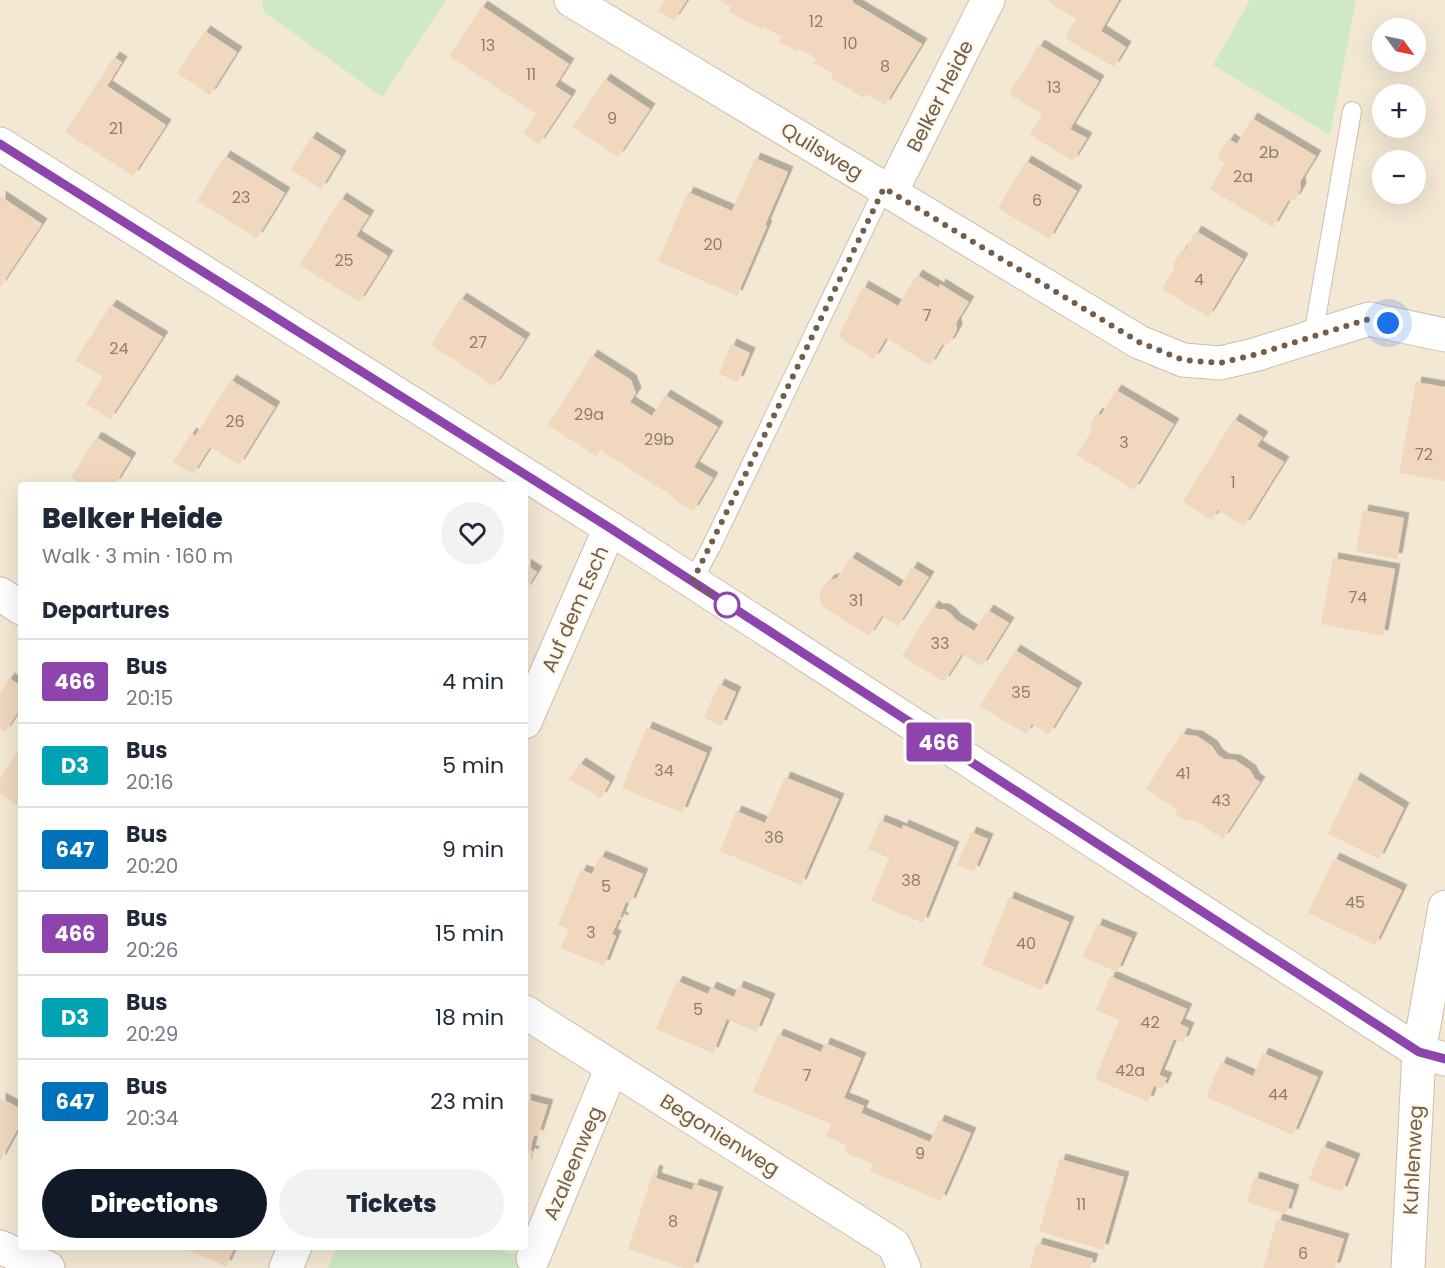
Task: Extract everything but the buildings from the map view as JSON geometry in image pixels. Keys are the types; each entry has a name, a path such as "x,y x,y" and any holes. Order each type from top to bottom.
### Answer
{"street":[{"name":"Quilsweg","path":"572,0 1139,342 1183,360 1220,363 1254,355 1369,319 1445,335"},
{"name":"Belker Heide","path":"887,190 988,0"},
{"path":"0,144 610,528 1432,1055"},
{"name":"Auf dem Esch","path":"528,715 610,528"},
{"path":"0,594 18,606"},
{"name":"Kuhlenweg","path":"1408,1268 1432,1055 1445,907"},
{"name":"Begonienweg","path":"528,1014 894,1245 904,1268"},
{"name":"Azaleenweg","path":"533,1258 612,1067"},
{"path":"0,1247 48,1268"},
{"path":"286,1268 294,1250"}],"lane":[{"path":"1313,336 1352,111"},
{"name":"Belker Heide","path":"692,582 887,190"}],"shaded area":[{"path":"0,0 262,0 264,12 382,96 446,0 1445,0 1445,1268 0,1268"}],"green space":[{"path":"262,0 446,0 382,97 264,12"},
{"path":"1250,0 1356,0 1330,135 1213,65"},
{"path":"335,1250 499,1250 518,1255 521,1268 328,1268"}],"bus line":[{"name":"466","path":"0,144 610,528 1419,1052 1445,1059"}],"route":[{"path":"727,605 731,608 692,582 884,188 1139,342 1183,360 1220,363 1254,355 1369,319 1388,323"}]}
